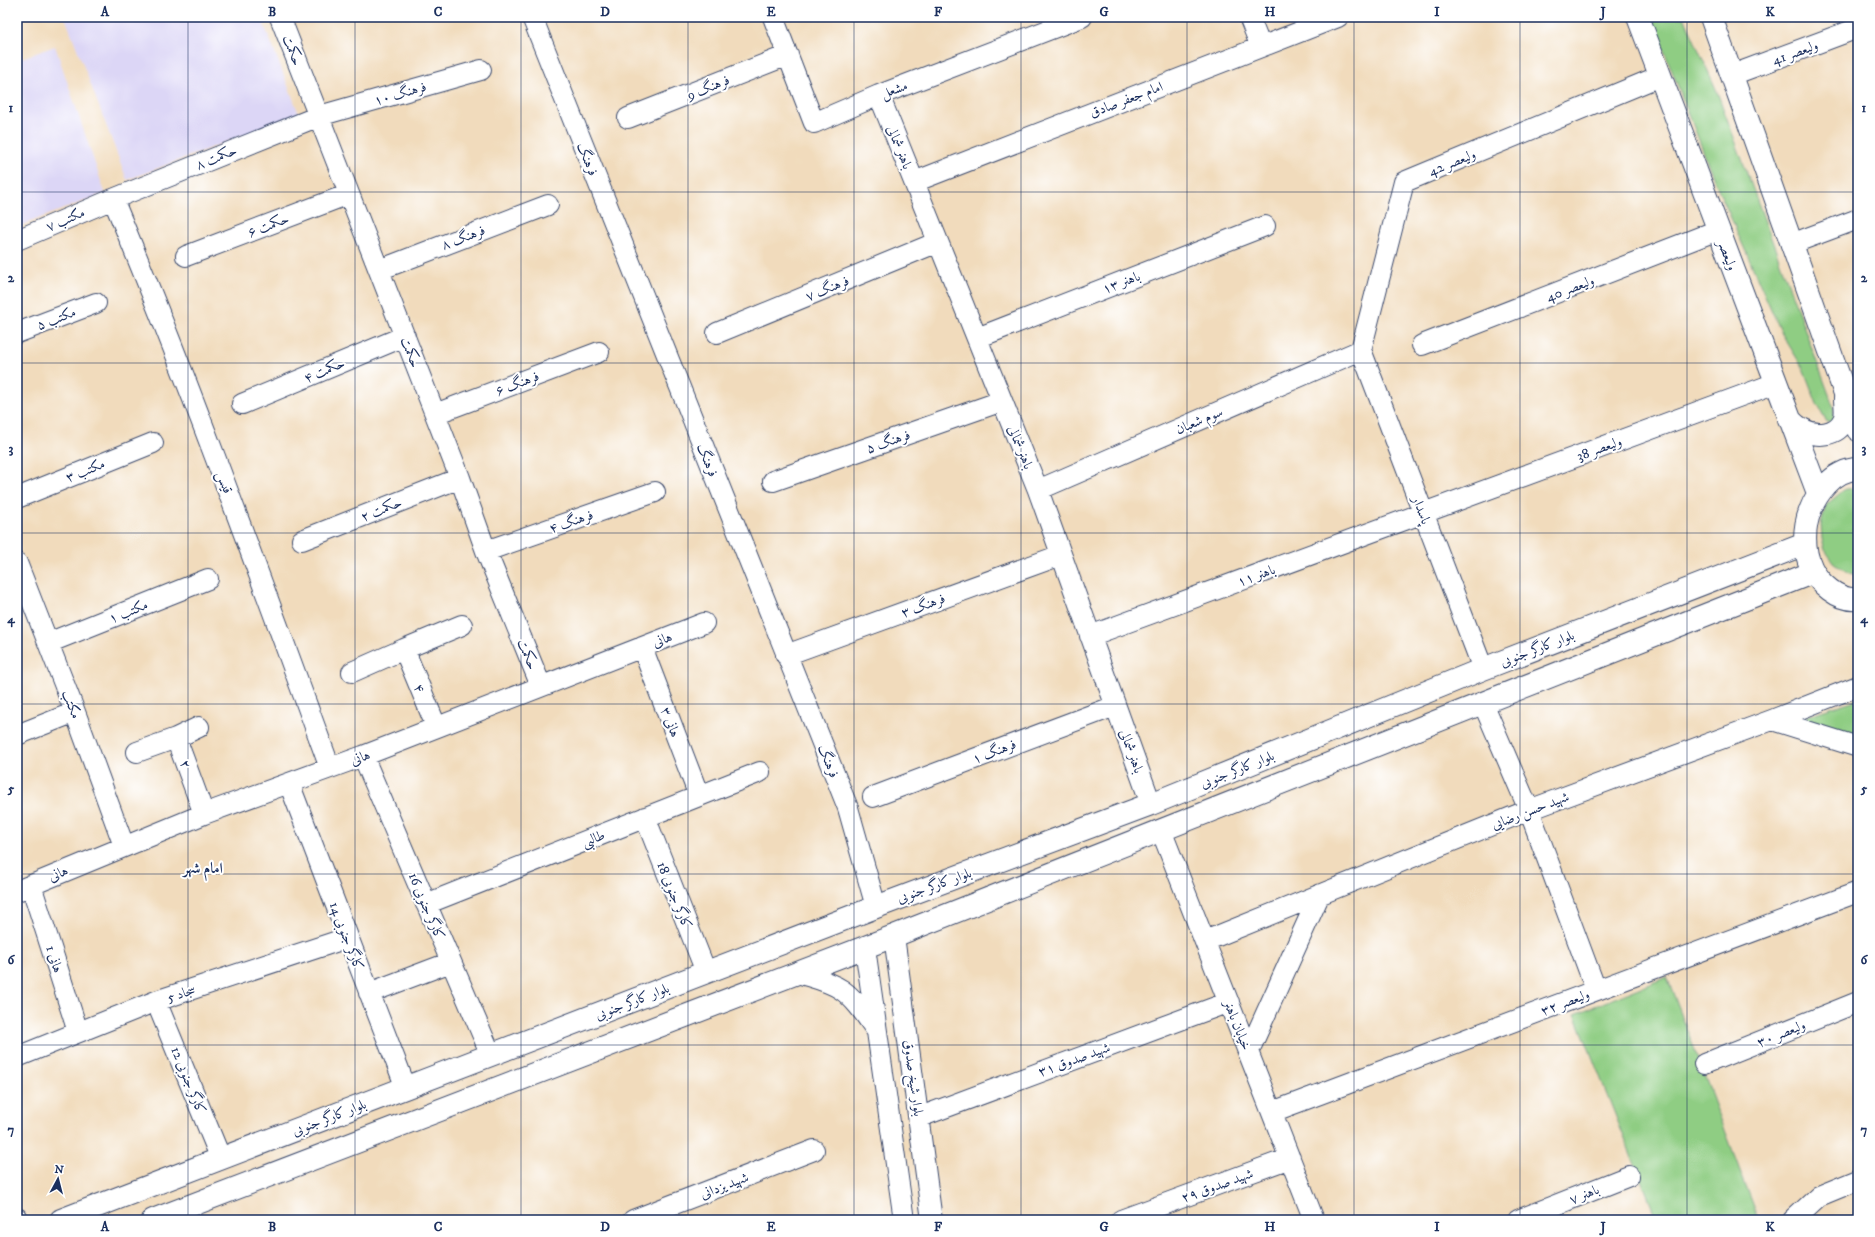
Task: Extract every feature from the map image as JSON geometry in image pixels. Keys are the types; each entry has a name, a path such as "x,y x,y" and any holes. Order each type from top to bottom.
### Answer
{"main road":[{"name":"ولیعصر","path":"1638,17 1818,493"},
{"path":"1711,17 1791,244 1851,392 1858,430"},
{"path":"1789,419 1802,430 1815,434 1827,433 1838,428 1844,420 1851,392"},
{"path":"1856,605 1824,586 1814,572 1808,559 1805,544 1805,526 1810,509 1818,493 1833,477 1858,468"},
{"name":"بلوار کارگر جنوبی","path":"61,1220 876,907 1151,804 1484,669 1805,544"},
{"name":"بلوار کارگر جنوبی","path":"153,1220 865,948 1814,572"},
{"path":"1195,786 1189,801 1191,810 1200,814"},
{"path":"1151,804 1161,830"},
{"path":"876,907 894,936"},
{"path":"865,948 876,907"}],"street":[{"name":"حکمت","path":"280,17 460,478 486,551 541,686"},
{"name":"فرهنگ","path":"532,17 848,808 876,907"},
{"name":"مشعل","path":"773,17 814,123 1042,24 1082,17"},
{"path":"1249,17 1261,47"},
{"name":"امام جعفر صادق","path":"914,182 1338,17"},
{"name":"ولیعصر 41","path":"1732,75 1858,28"},
{"name":"فرهنگ 9","path":"628,118 788,55"},
{"name":"فرهنگ ۱۰","path":"319,116 481,70"},
{"name":"ولیعصر 42","path":"1361,350 1404,182 1660,76"},
{"name":"باهنر شمالی","path":"878,95 1038,490 1151,804"},
{"name":"حکمت ۸","path":"113,199 319,116"},
{"name":"حکمت ۶","path":"186,256 349,194"},
{"name":"مکتب ۷","path":"17,240 113,199"},
{"name":"قیس","path":"113,199 149,284 202,422 330,768"},
{"name":"فرهنگ ۸","path":"379,270 548,205"},
{"path":"1791,244 1858,219"},
{"name":"باهنر ۱۳","path":"977,338 1265,226"},
{"name":"ولیعصر 40","path":"1422,345 1718,230"},
{"name":"فرهنگ ۷","path":"716,333 938,242"},
{"name":"مکتب ۵","path":"17,333 96,303"},
{"name":"حکمت ۴","path":"242,404 405,336"},
{"name":"سوم شعبان","path":"1038,490 1361,350"},
{"name":"پاسدار","path":"1361,350 1484,669"},
{"name":"فرهنگ ۶","path":"435,414 599,352"},
{"name":"ولیعصر 38","path":"1423,514 1776,383"},
{"name":"فرهنگ ۵","path":"773,482 1002,401"},
{"name":"مکتب ۳","path":"17,498 153,443"},
{"name":"حکمت ۲","path":"302,540 460,478"},
{"name":"فرهنگ ۴","path":"486,551 655,492"},
{"name":"باهنر ۱۱","path":"1090,636 1423,514"},
{"name":"فرهنگ ۳","path":"786,656 1061,555"},
{"name":"مکتب","path":"18,567 75,712 124,846"},
{"name":"مکتب ۱","path":"48,643 208,579"},
{"name":"هانی","path":"24,888 204,814 363,756 436,726 704,623"},
{"path":"352,672 462,625"},
{"name":"هانی ۳","path":"642,647 699,796"},
{"name":"۴","path":"404,649 436,726"},
{"name":"شهید حسن رضایی","path":"1205,941 1530,810 1772,720 1858,686"},
{"path":"1482,703 1530,810 1596,990"},
{"name":"فرهنگ ۱","path":"873,797 1115,706"},
{"path":"17,735 75,712"},
{"path":"1772,720 1858,747"},
{"path":"137,752 176,738 200,727"},
{"name":"۲","path":"176,738 204,814"},
{"name":"کارگر جنوبی 16","path":"363,756 491,1055"},
{"name":"طالبی","path":"426,904 760,772"},
{"name":"کارگر جنوبی 14","path":"289,783 347,938 406,1088"},
{"name":"کارگر جنوبی 18","path":"645,817 706,972"},
{"name":"خیابان باهنر","path":"1161,830 1249,1051 1314,1220"},
{"name":"هانی 1","path":"24,888 78,1032"},
{"name":"ولیعصر ۳۲","path":"1272,1112 1858,892"},
{"path":"1249,1051 1319,896"},
{"name":"بلوار شیخ صدوق","path":"894,936 920,1116 932,1220"},
{"name":"سجاد 5","path":"17,1056 156,1001 347,938"},
{"name":"بلوار شیخ صدوق","path":"865,948 904,1220"},
{"path":"369,993 451,962"},
{"path":"798,973 826,982 841,989 851,998 878,1031"},
{"name":"کارگر جنوبی 12","path":"156,1001 221,1159"},
{"name":"شهید صدوق ۳۱","path":"920,1116 1229,1002"},
{"name":"ولیعصر ۳۰","path":"1704,1064 1858,1002"},
{"name":"شهید یزدانی","path":"633,1220 814,1150"},
{"name":"شهید صدوق ۲۹","path":"1120,1220 1290,1158"},
{"name":"باهنر ۷","path":"1518,1220 1629,1176"},
{"path":"1793,1220 1820,1196 1858,1180"}],"shaded area":[{"path":"65,17 261,17 299,114 127,180"},
{"path":"55,46 105,193 17,227 17,60"}],"green space":[{"path":"1651,17 1684,17 1716,89 1834,408 1833,421 1827,422 1817,404 1803,368 1782,334 1716,184"},
{"path":"1858,488 1858,575 1850,573 1834,563 1825,550 1822,539 1821,525 1826,505 1845,489"},
{"path":"1858,699 1858,736 1800,718"},
{"path":"1667,977 1759,1220 1657,1220 1575,1014"}],"district":[{"name":"امام شهر","path":"203,868"}]}
